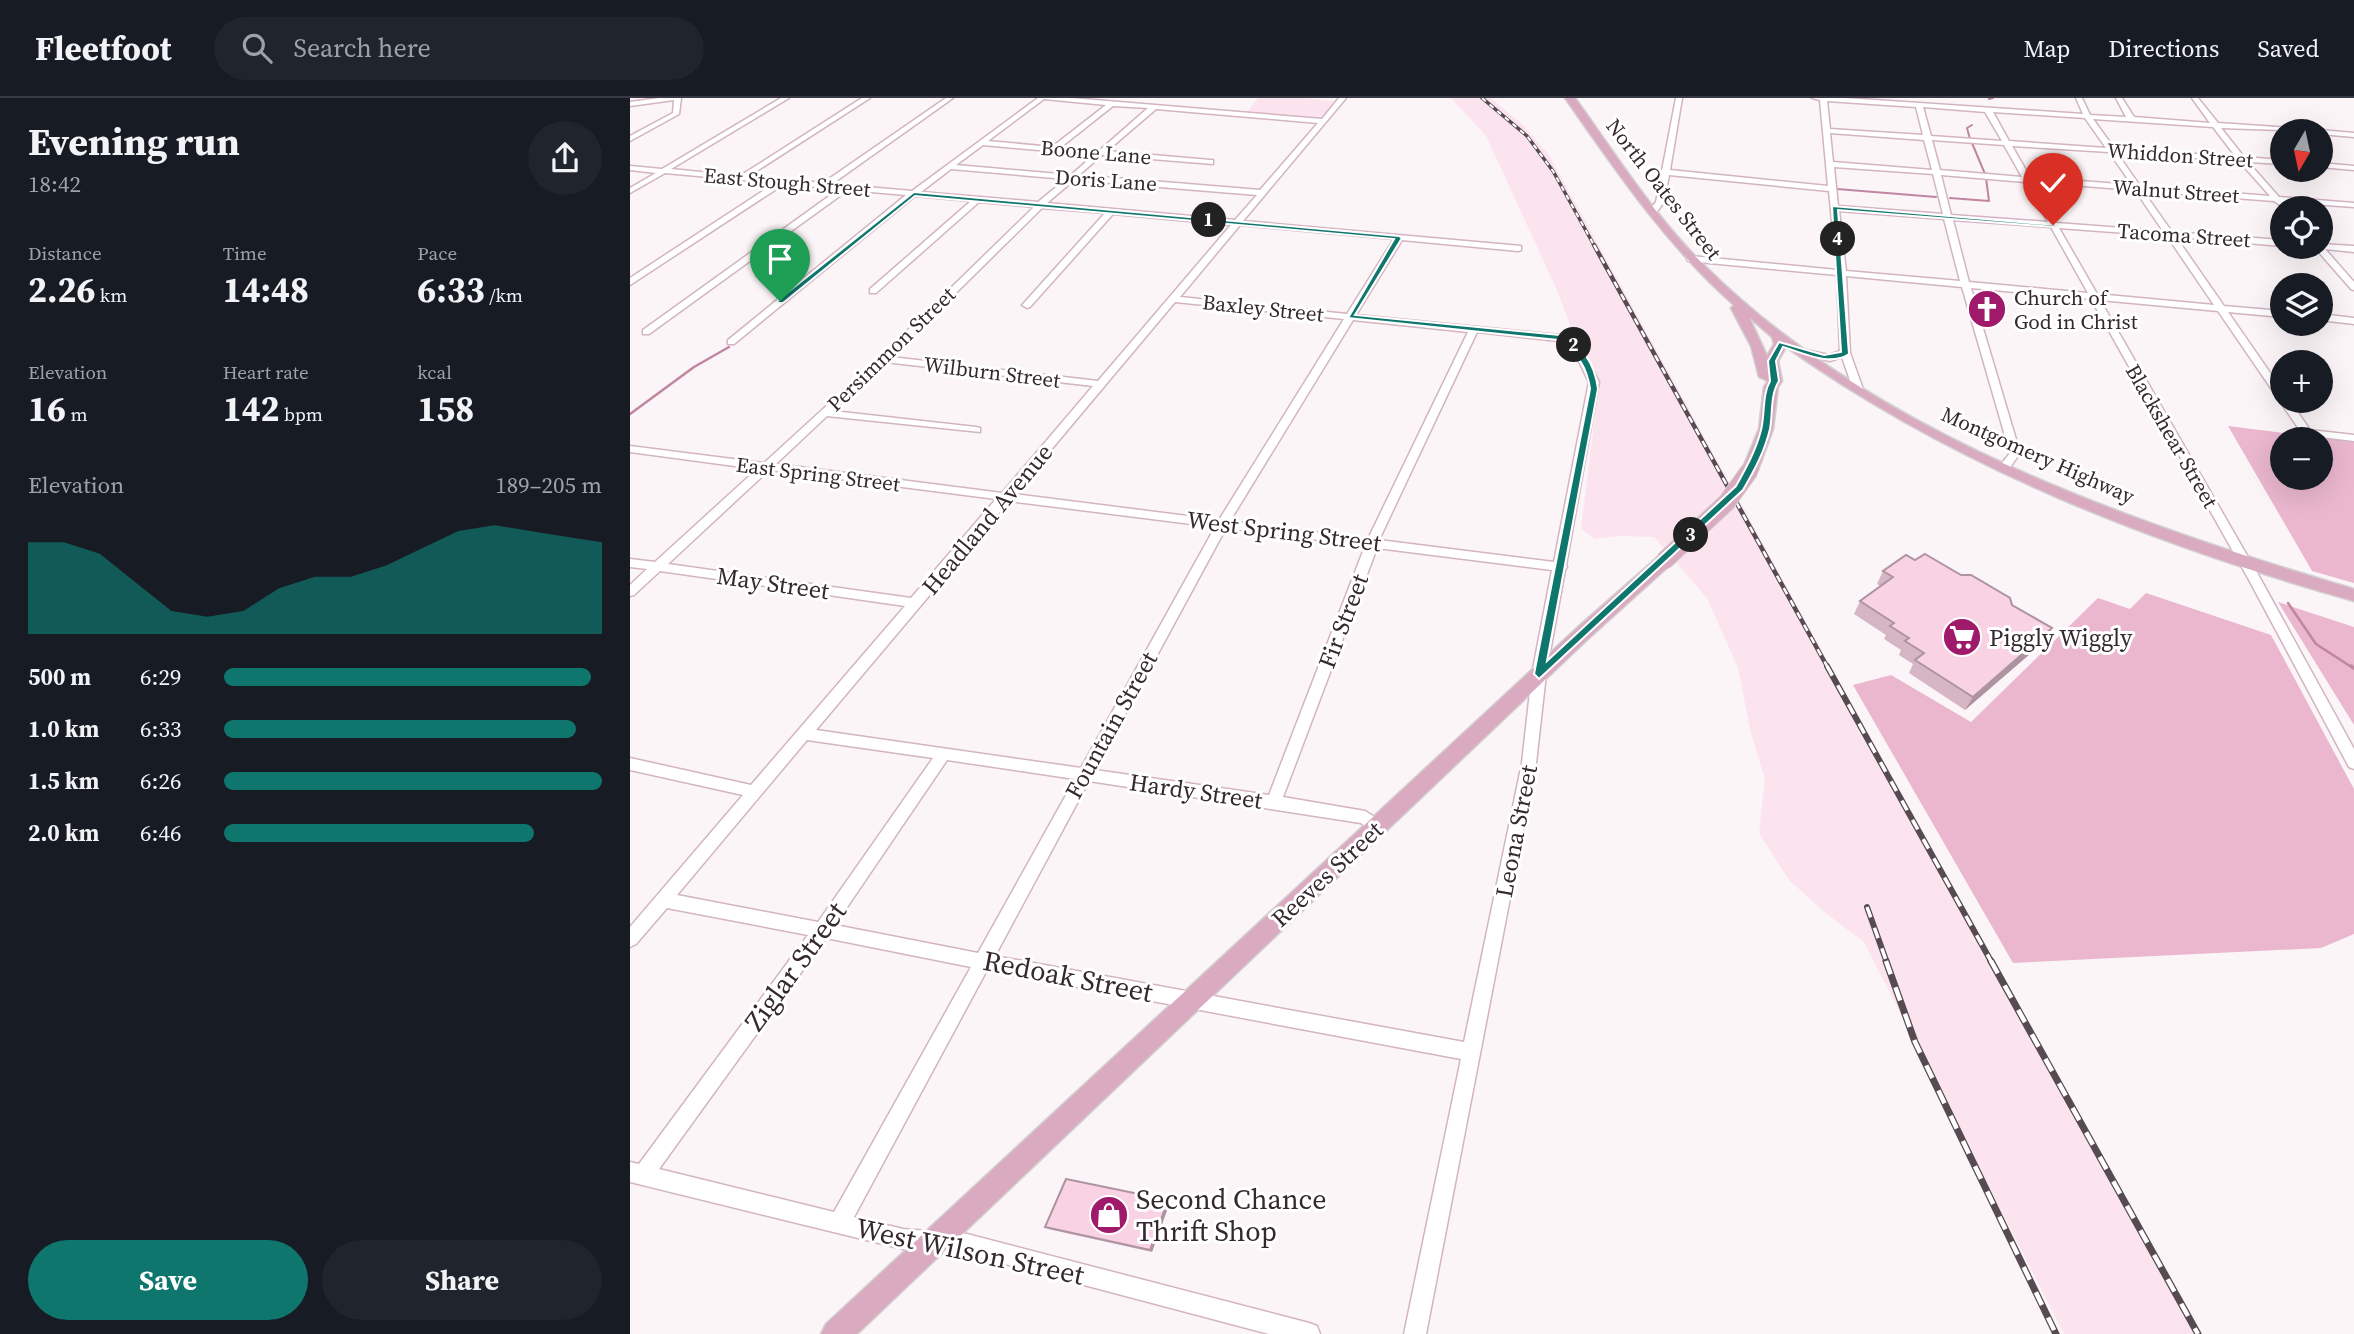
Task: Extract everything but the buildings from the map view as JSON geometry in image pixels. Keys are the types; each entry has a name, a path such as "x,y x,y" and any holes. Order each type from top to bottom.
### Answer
{"main road":[{"name":"North Oates Street","path":"1570,98 1691,259 1733,299"},
{"name":"Montgomery Highway","path":"1733,299 1793,348 1858,389 2005,467 2100,508 2244,561 2354,595"},
{"name":"Reeves Street","path":"836,1334 1539,674 1727,502 1750,470 1766,429 1774,381 1767,362 1733,299"},
{"name":"Reeves Street","path":"1767,362 1793,348"},
{"path":"1767,362 1786,359 1793,348"}],"street":[{"path":"630,104 676,98 676,114 630,139"},
{"path":"630,191 786,98"},
{"path":"741,178 867,98"},
{"path":"825,186 950,98"},
{"path":"731,342 914,194 1042,98"},
{"path":"1047,98 1324,121"},
{"name":"Headland Avenue","path":"630,939 1343,98"},
{"path":"1653,211 1660,202 1679,98"},
{"path":"1815,98 1877,100 2270,129"},
{"name":"Blackshear Street","path":"1973,98 2007,143 2244,561 2354,763"},
{"path":"2079,98 2088,117 2270,380"},
{"path":"2119,98 2131,119"},
{"path":"2195,98 2273,196"},
{"path":"1823,99 1835,208 1845,354 1858,389"},
{"path":"1054,149 1111,104"},
{"path":"1919,105 1965,284 2015,453 2005,467"},
{"name":"Persimmon Street","path":"630,592 883,359 1040,205 1154,107"},
{"name":"Whiddon Street","path":"1827,131 2270,161"},
{"path":"2333,133 2354,135"},
{"path":"2339,134 2348,142"},
{"name":"Boone Lane","path":"981,143 1210,162"},
{"name":"Walnut Street","path":"1830,164 2270,199"},
{"path":"2333,166 2354,168"},
{"name":"Doris Lane","path":"949,167 1263,193"},
{"name":"East Stough Street","path":"630,168 1518,248"},
{"path":"1665,173 1833,189"},
{"path":"630,282 782,181"},
{"path":"646,331 847,187"},
{"path":"873,290 978,199"},
{"name":"Walnut Street","path":"2333,203 2354,205"},
{"name":"Tacoma Street","path":"1835,208 2270,242"},
{"path":"1027,305 1111,211"},
{"name":"Fountain Street","path":"840,1222 1222,524 1399,238"},
{"path":"2333,247 2354,249"},
{"path":"1691,259 2270,313"},
{"path":"2330,259 2354,287"},
{"path":"2342,274 2354,274"},
{"name":"Baxley Street","path":"1174,299 1560,338"},
{"path":"2333,319 2354,321"},
{"name":"Fir Street","path":"1275,802 1373,541 1474,329"},
{"name":"Leona Street","path":"1415,1334 1530,763 1539,674 1594,382 1578,349 1560,338"},
{"path":"1793,348 1830,358 1845,354"},
{"name":"Wilburn Street","path":"883,359 1101,384"},
{"path":"825,413 976,429"},
{"path":"2293,413 2307,433 2354,438"},
{"name":"East Spring Street","path":"630,449 1005,497"},
{"name":"West Spring Street","path":"1005,497 1373,541 1561,567"},
{"name":"May Street","path":"630,564 916,603"},
{"name":"Hardy Street","path":"804,734 1275,802 1365,817 1377,827"},
{"name":"Ziglar Street","path":"636,1173 822,930 944,754"},
{"path":"630,764 755,792"},
{"name":"Redoak Street","path":"663,900 1473,1052"},
{"name":"West Wilson Street","path":"636,1173 903,1239 967,1244 1309,1334"}],"shaded area":[{"path":"1258,98 1304,98 1339,102 1324,121 1245,115"},
{"path":"1451,98 1491,98 1524,126 1549,155 2198,1334 2064,1334 1864,942 1824,912 1789,880 1759,833 1765,779 1750,730 1738,668 1707,598 1654,537 1619,536 1595,539 1581,529 1597,399 1597,376 1576,340 1556,288 1486,136"},
{"path":"2228,426 2270,431 2270,490 2333,490 2333,439 2354,442 2354,583 2312,571"},
{"path":"2146,593 2271,635 2354,789 2354,934 2321,948 2013,963 1853,685 1891,675 1971,722 2098,598 2130,609"},
{"path":"2278,602 2354,627 2354,725"}],"waterway":[{"path":"1989,99 1993,98"},
{"path":"1970,139 1967,128 1972,125"},
{"path":"1972,143 1985,174"},
{"path":"1950,198 1989,201 1986,178"},
{"path":"1837,189 1936,197"},
{"path":"630,414 694,367 729,347"},
{"path":"2288,603 2316,644 2353,668"}],"railway":[{"path":"1482,98 1527,136 1553,171 1595,247"},
{"path":"1594,245 1828,668"},
{"path":"1827,666 1992,963"},
{"path":"1867,907 1887,963"},
{"path":"1886,961 1915,1042 2056,1334"},
{"path":"1991,961 2198,1334"}],"place":[{"name":"Church of God in Christ","path":"1987,309"},
{"name":"Piggly Wiggly","path":"1962,637"},
{"name":"Second Chance Thrift Shop","path":"1109,1215"}],"route":[{"path":"780,301 914,194 1399,238 1350,317 1560,338 1578,349 1592,375 1594,389 1539,674 1740,488 1756,458 1766,429 1774,381 1772,361 1781,344 1793,346 1801,352 1830,358 1845,354 1835,208 2053,225"}]}
